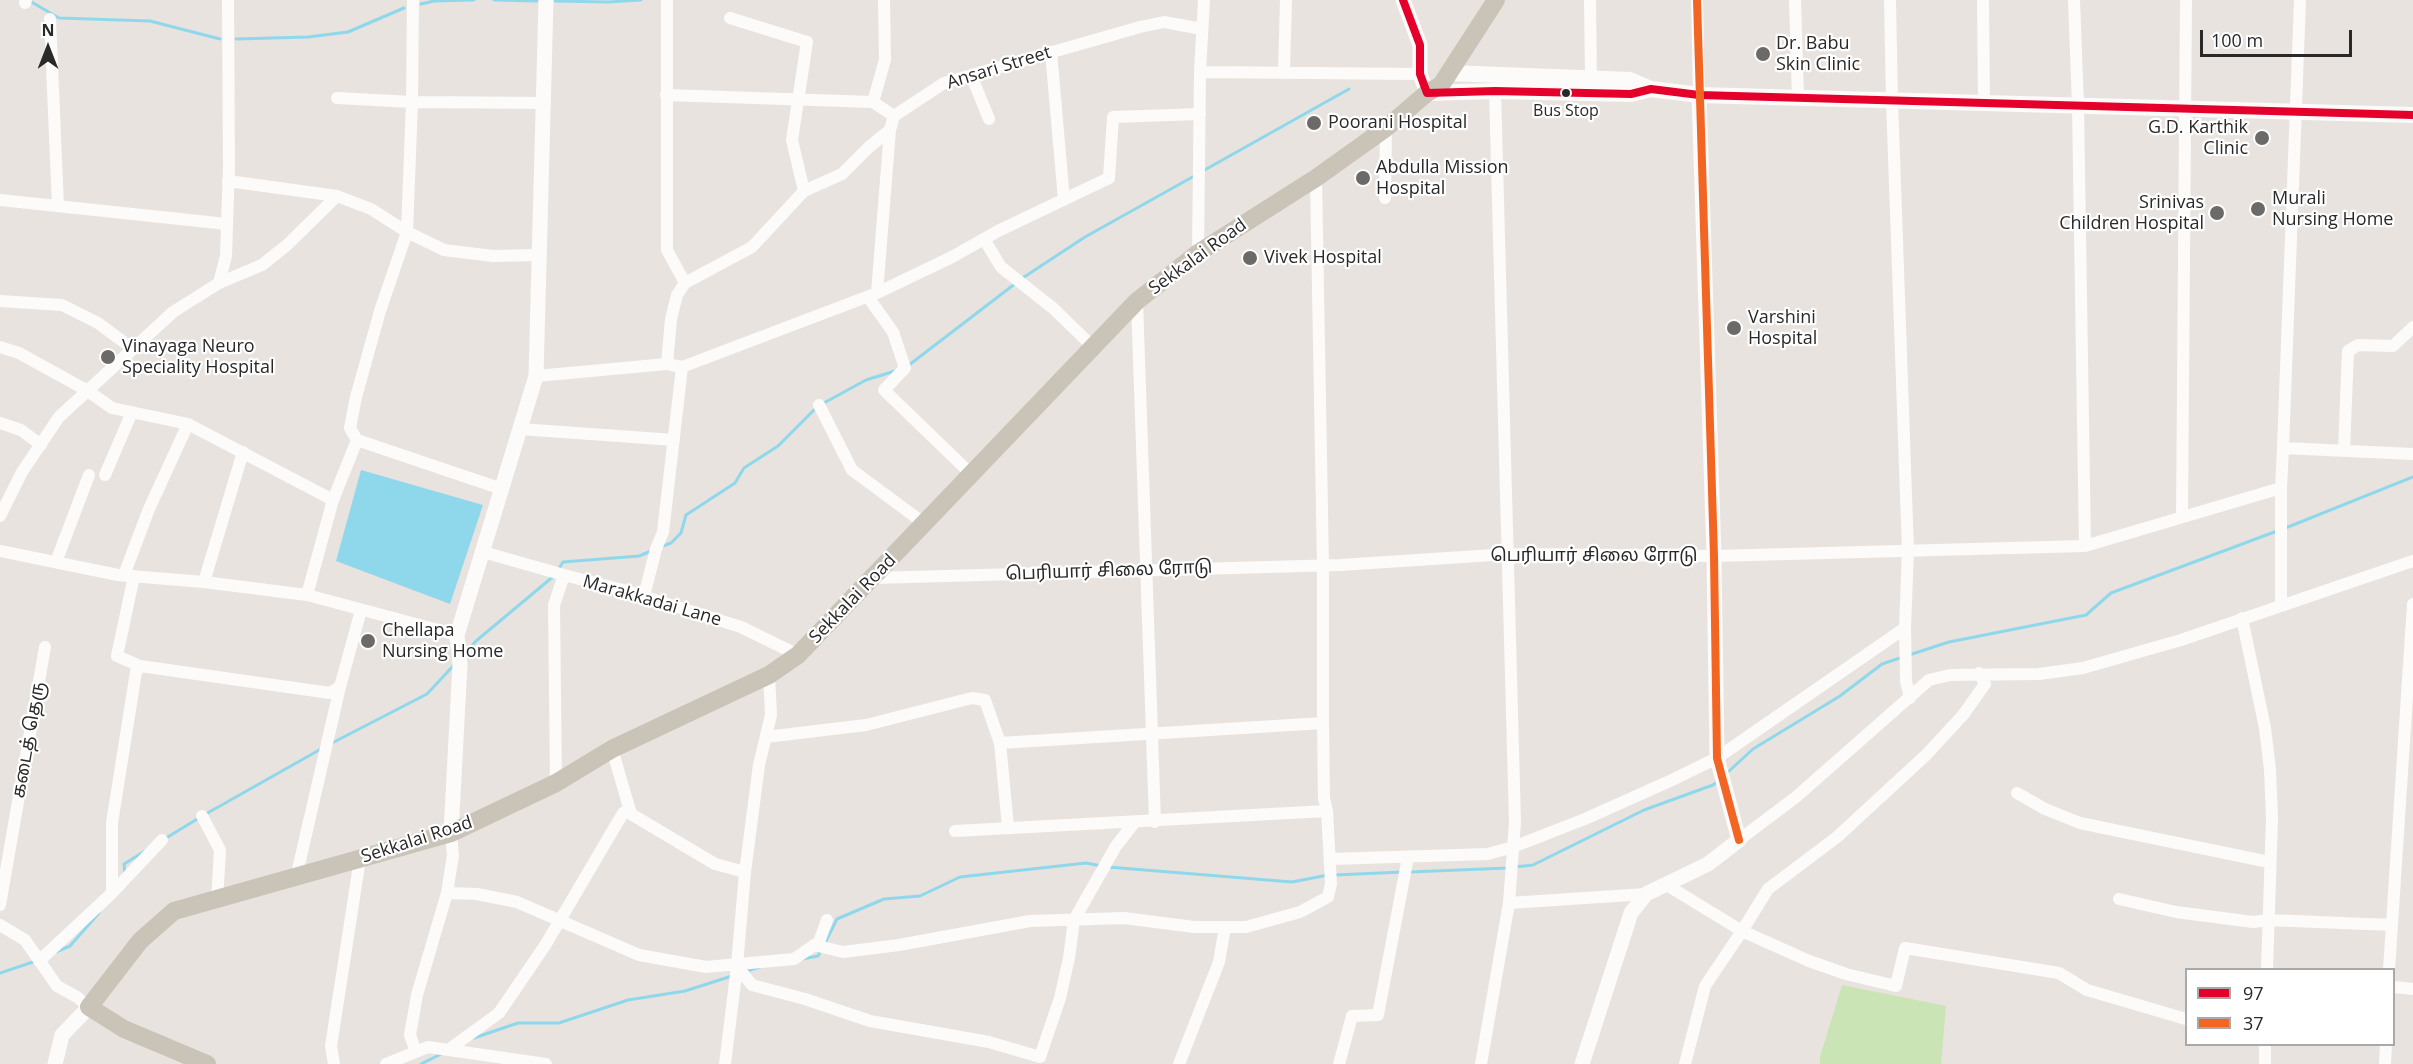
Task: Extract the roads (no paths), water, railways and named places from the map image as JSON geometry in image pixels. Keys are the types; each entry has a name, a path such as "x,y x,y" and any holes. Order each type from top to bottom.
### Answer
{"main road":[{"name":"Sekkalai Road","path":"89,1007 140,940 174,911 217,901 451,833 556,783 612,749 768,675 798,655 1137,301 1198,253 1316,178 1386,128 1427,93 1441,85 1496,0"},
{"path":"1450,73 1630,80 1651,89 1700,95 2413,115"},
{"path":"1427,93 1495,91 1631,94 1651,89"},
{"path":"89,1007 124,1029 207,1064"}],"street":[{"path":"219,283 226,256 228,0"},
{"path":"413,0 407,232 380,311 356,397 350,428 357,440 502,489"},
{"path":"416,1052 410,1035 417,995 447,893 453,855 451,833 459,675 457,635 536,376 546,0"},
{"path":"668,0 667,250 685,283"},
{"path":"873,102 885,60 884,0"},
{"path":"1198,253 1200,72 1204,0"},
{"path":"1284,72 1286,0"},
{"path":"1403,0 1420,45 1420,74 1427,93"},
{"path":"1590,0 1592,78"},
{"path":"1697,0 1714,556 1717,758 1739,840"},
{"path":"1795,0 1798,98"},
{"path":"1890,0 1908,551 1905,628 1906,681 1910,698"},
{"path":"1983,0 1984,103"},
{"path":"2074,0 2078,106 2085,546"},
{"path":"2181,516 2186,0"},
{"path":"2282,604 2281,488 2300,0"},
{"path":"50,18 58,206"},
{"path":"730,18 807,42 800,100 792,140 804,191"},
{"name":"Ansari Street","path":"894,116 944,83 1051,52 1164,22 1202,29"},
{"path":"1051,52 1064,200"},
{"path":"1200,72 1420,74"},
{"path":"972,75 989,119"},
{"path":"1481,1064 1509,903 1515,822 1495,91"},
{"path":"667,95 873,102 894,116 890,130 873,295 893,332 905,368 884,390 972,475"},
{"path":"337,98 412,102 544,103"},
{"path":"536,376 667,364 682,367 873,295 928,270 984,239 1109,178 1113,117 1200,114"},
{"path":"1385,198 1386,128"},
{"path":"667,364 671,320 677,295 685,283 752,247 804,191 842,174 890,130"},
{"path":"814,945 843,952 899,945 1030,921 1124,918 1194,927 1246,927 1299,912 1328,897 1331,884 1331,861 1328,811 1324,798 1323,566 1316,178"},
{"path":"228,181 337,196 370,209 407,232 444,250 493,256 538,255"},
{"path":"0,516 22,472 59,417 173,312 219,283 262,265 287,245 337,196"},
{"path":"0,200 227,224"},
{"path":"984,239 1001,267 1054,309 1093,347"},
{"path":"0,301 62,305 98,323 133,349"},
{"path":"1137,301 1155,822"},
{"path":"2344,451 2348,351 2358,345 2393,346 2413,327"},
{"path":"0,347 19,352 88,391 112,408 188,424 333,500"},
{"path":"644,596 656,549 663,532 682,367"},
{"path":"819,405 852,470 925,524"},
{"path":"105,475 132,412"},
{"path":"0,423 21,430 40,445"},
{"path":"188,424 149,509 129,576 117,656 140,666 330,693 340,687"},
{"path":"520,429 674,440"},
{"path":"307,595 333,500 357,440"},
{"path":"2283,448 2413,454"},
{"path":"204,582 243,453"},
{"path":"56,562 89,475"},
{"name":"பெரியார் சிலை ரோடு","path":"874,578 1323,566 1509,554 1714,556 2085,546 2281,488"},
{"path":"0,551 129,576 204,582 307,595 457,635"},
{"path":"483,552 564,575"},
{"path":"1582,1064 1631,913 1646,894 1708,864 1796,797 1929,681 1950,675 2039,674 2083,668 2181,640 2413,561"},
{"name":"Marakkadai Lane","path":"556,783 554,604 564,575 644,596 741,627 798,655"},
{"path":"2390,968 2413,604"},
{"path":"296,878 340,687 361,610"},
{"path":"2242,618 2265,728 2270,770 2267,968"},
{"path":"1331,861 1488,854 1513,847 1585,819 1717,758 1905,628"},
{"name":"கடைத் தெரு","path":"0,905 45,647"},
{"path":"112,893 112,823 136,672 140,666"},
{"path":"1684,1064 1705,986 1768,889 1837,837 1926,755 1964,715 1985,684 1979,673"},
{"path":"725,1064 745,872 759,765 771,715 768,675"},
{"path":"766,737 866,724 972,698 985,700 1000,743 1008,827"},
{"path":"1000,743 1323,723"},
{"path":"612,749 631,814 715,864 745,872"},
{"path":"2017,793 2045,809 2080,823 2269,862"},
{"path":"448,1050 499,1013 546,944 623,813 629,808"},
{"path":"955,831 1328,811"},
{"path":"202,816 220,850 217,901"},
{"path":"737,966 752,985 805,999 870,1021 989,1042 1039,1060 1060,998 1074,920 1116,846 1134,823"},
{"path":"39,961 112,893 162,840"},
{"path":"1339,1064 1352,1016 1378,1015 1408,857"},
{"path":"334,1064 332,1046 360,860"},
{"path":"1665,884 1742,931 1809,961 1846,974 1896,986 1905,948 2059,973 2087,990 2185,1018"},
{"path":"447,893 477,894 517,903 639,955 706,967 737,966 794,959 819,942 826,920"},
{"path":"1509,903 1646,894"},
{"path":"2120,899 2176,912 2253,922 2268,920 2392,925"},
{"path":"0,925 25,940 57,986 89,1007 62,1035 55,1064"},
{"path":"1179,1064 1219,962 1225,927"},
{"path":"2395,987 2413,989"},
{"path":"2265,1046 2265,1064"},
{"path":"2385,1064 2386,1046"},
{"path":"386,1064 428,1047 546,1064"}],"water":[{"path":"361,470 483,505 450,604 336,561"}],"waterway":[{"path":"28,0 59,18 150,21 220,39"},
{"path":"421,4 434,1 474,0"},
{"path":"494,0 537,1"},
{"path":"555,1 641,0"},
{"path":"236,39 308,37 348,32 404,8"},
{"path":"1201,172 1349,89"},
{"path":"1021,279 1085,237 1196,175"},
{"path":"909,365 1016,283"},
{"path":"822,404 866,380 895,371"},
{"path":"660,547 671,543 681,533 686,515 735,483 744,468 778,446 816,408"},
{"path":"2283,529 2413,477"},
{"path":"1909,655 1949,642 2086,615 2111,593 2277,531"},
{"path":"558,570 563,562 639,556 651,551"},
{"path":"465,653 476,641 555,575"},
{"path":"1727,773 1753,749 1840,696 1882,664 1903,657"},
{"path":"332,743 427,694 454,665"},
{"path":"204,815 321,749"},
{"path":"1514,867 1533,865 1644,810 1717,782"},
{"path":"166,838 199,818"},
{"path":"125,874 124,864 145,851"},
{"path":"826,941 837,919 884,899 920,896 960,877 1086,863 1102,866"},
{"path":"1108,867 1292,882 1328,875"},
{"path":"1410,872 1508,868"},
{"path":"1335,875 1403,872"},
{"path":"56,952 70,946 99,913"},
{"path":"802,959 818,956 821,950"},
{"path":"0,973 36,961"},
{"path":"747,971 760,967"},
{"path":"474,1038 518,1023 559,1023 628,1000 685,991 732,976"},
{"path":"421,1064 441,1054"}],"place":[{"name":"Dr. Babu Skin Clinic","path":"1763,54"},
{"name":"Bus Stop","path":"1566,93"},
{"name":"Poorani Hospital","path":"1314,123"},
{"name":"G.D. Karthik Clinic","path":"2262,138"},
{"name":"Abdulla Mission Hospital","path":"1363,178"},
{"name":"Murali Nursing Home","path":"2258,209"},
{"name":"Srinivas Children Hospital","path":"2217,213"},
{"name":"Vivek Hospital","path":"1250,258"},
{"name":"Varshini Hospital","path":"1734,328"},
{"name":"Vinayaga Neuro Speciality Hospital","path":"108,357"},
{"name":"Chellapa Nursing Home","path":"368,641"}]}
